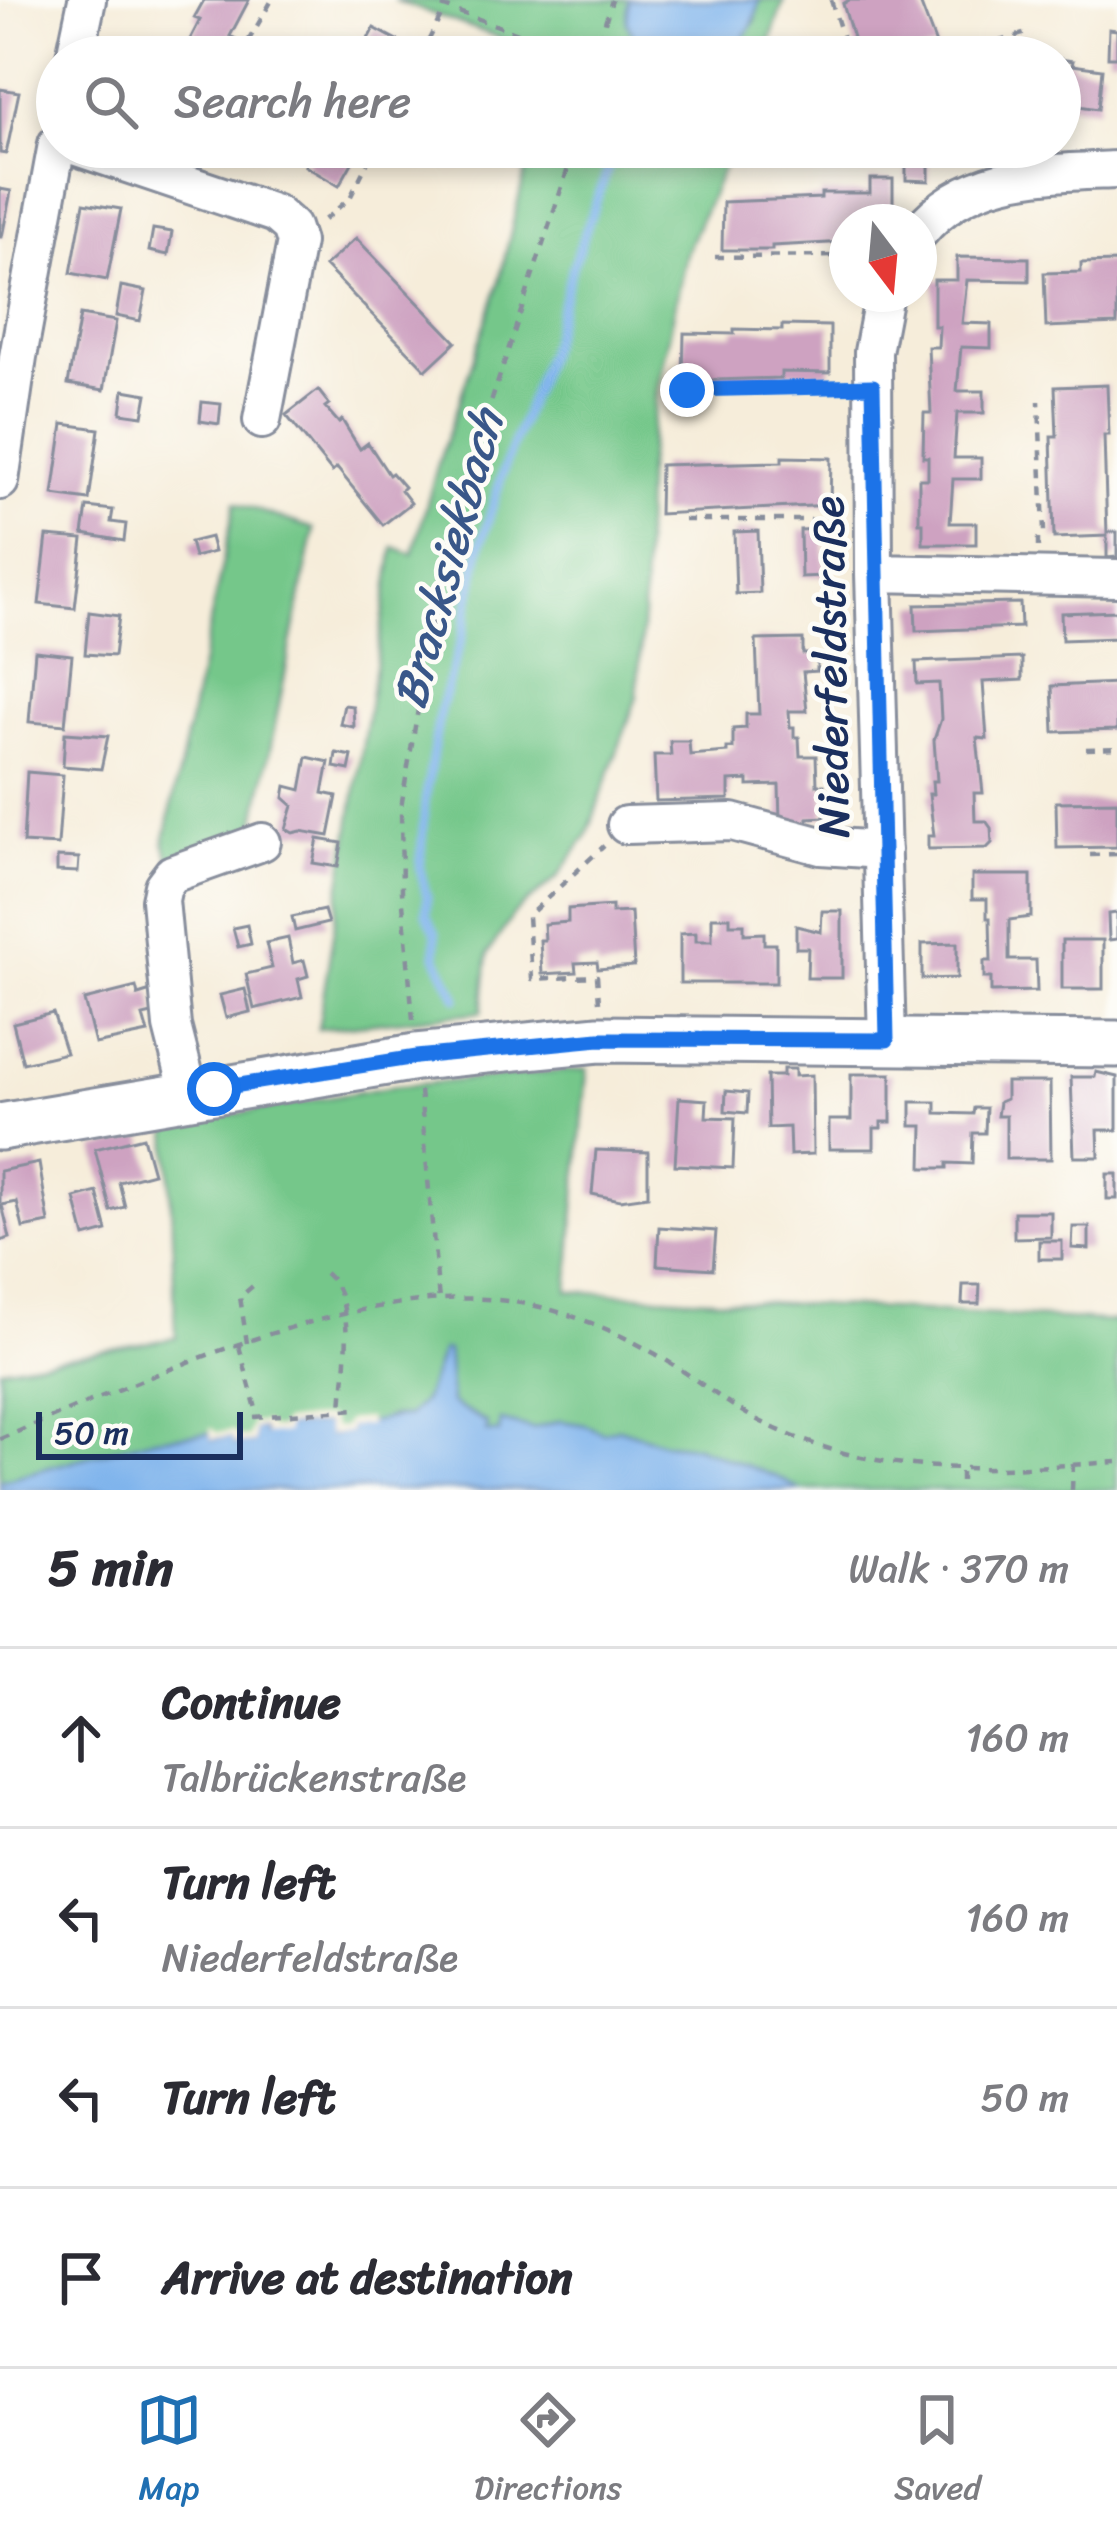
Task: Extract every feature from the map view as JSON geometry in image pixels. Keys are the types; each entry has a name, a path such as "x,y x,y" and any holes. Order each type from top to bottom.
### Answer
{"main road":[{"path":"0,1127 416,1057 599,1039 1117,1044"}],"street":[{"path":"79,36 87,0"},
{"path":"0,481 53,168"},
{"path":"139,168 276,214 291,227 296,242 262,419"},
{"path":"937,216 954,200 1024,174 1117,170"},
{"name":"Niederfeldstraße","path":"881,312 873,352 874,573 887,1040"},
{"path":"874,573 1117,578"},
{"path":"626,825 732,822 821,845 882,850"},
{"path":"189,1093 172,1026 160,900 163,886 172,874 262,842"}],"path":[{"path":"251,36 272,0"},
{"path":"425,0 529,36"},
{"path":"460,12 463,0"},
{"path":"598,36 612,0"},
{"path":"831,0 842,36"},
{"path":"431,36 445,8"},
{"path":"1017,36 1030,32"},
{"path":"296,242 350,198 365,168"},
{"path":"439,1301 402,891 401,807 440,583 478,442 568,168"},
{"path":"976,168 986,185"},
{"path":"715,257 829,256"},
{"path":"687,390 873,386"},
{"path":"1038,577 1038,539 1044,532 1039,401"},
{"path":"684,520 874,520"},
{"path":"1086,749 1117,748"},
{"path":"599,1014 597,976 532,979 528,916 626,825"},
{"path":"1090,855 1117,854"},
{"path":"326,1273 338,1284 344,1313 342,1409"},
{"path":"255,1283 239,1298 256,1417 356,1409"},
{"path":"0,1439 162,1372 344,1313 439,1301 516,1302 564,1314 652,1352 752,1417 821,1448 886,1463 961,1471 1117,1462"},
{"path":"1072,1465 1072,1490"},
{"path":"961,1471 962,1490"}],"green space":[{"path":"394,0 629,0 627,23 634,36 494,36"},
{"path":"759,0 784,0 772,36 734,36 755,23"},
{"path":"526,168 723,168 686,253 657,395 645,478 637,697 587,835 558,877 514,914 488,953 482,1012 318,1029 394,547 413,554 498,286"},
{"path":"235,503 314,529 253,835 171,864 164,843"},
{"path":"587,1069 568,1291 1117,1322 1117,1490 800,1490 695,1446 665,1443 618,1428 603,1433 560,1421 533,1429 502,1421 499,1433 485,1431 487,1423 451,1403 447,1352 442,1351 424,1400 408,1416 254,1442 210,1433 156,1438 0,1481 0,1368 176,1338 168,1126 388,1087"}],"water":[{"path":"629,0 759,0 745,36 634,36 627,23"},
{"path":"442,1350 447,1351 451,1403 487,1424 486,1432 499,1433 501,1421 533,1429 560,1421 603,1433 618,1428 665,1443 695,1446 800,1490 0,1490 0,1481 156,1438 211,1433 212,1439 233,1437 234,1444 253,1442 253,1429 264,1428 264,1434 285,1426 327,1423 329,1435 349,1432 348,1426 408,1416 424,1400"}],"pier":[{"path":"327,1417 334,1428 343,1428 348,1420 368,1418 369,1425 349,1426 349,1433 328,1435 326,1423 286,1426 286,1433 265,1435 264,1428 254,1428 254,1442 211,1439 210,1427 217,1433 233,1431 248,1437 252,1423 279,1428 284,1421"}],"building":[{"path":"204,0 249,0 230,36 192,36 200,20 194,18"},
{"path":"849,0 919,0 933,36 853,36 843,4"},
{"path":"1109,29 1117,30 1117,57 1108,57"},
{"path":"1081,66 1102,69 1098,109 1081,106"},
{"path":"0,89 19,92 6,154 0,153"},
{"path":"308,168 349,168 339,186"},
{"path":"906,168 929,168 929,181 906,180"},
{"path":"870,179 893,179 893,204 829,204 829,243 722,250 723,202 870,193"},
{"path":"0,189 11,191 2,237 0,237"},
{"path":"84,203 121,209 107,280 71,273"},
{"path":"153,229 172,232 168,255 149,251"},
{"path":"356,238 456,342 426,370 325,266"},
{"path":"957,257 1029,258 1029,281 967,280 962,323 991,324 991,348 961,347 957,391 984,391 984,413 957,413 954,458 981,458 981,479 953,479 950,523 976,523 976,544 923,544 919,479 928,479 928,457 923,457 924,413 931,413 928,347 938,347 939,326 934,326 937,280 957,280"},
{"path":"1117,262 1117,324 1046,327 1044,273 1081,272 1081,263"},
{"path":"121,286 146,291 140,321 116,316"},
{"path":"80,315 116,321 104,390 68,384"},
{"path":"782,325 830,326 830,373 781,372 781,378 683,381 684,333 734,334 734,329 782,330"},
{"path":"1107,385 1107,536 1054,538 1051,436 1057,436 1055,387"},
{"path":"124,390 147,394 143,416 121,413"},
{"path":"318,390 329,404 325,407 339,423 342,420 360,449 368,443 389,475 404,487 401,490 411,503 383,525 286,415"},
{"path":"202,402 221,404 219,424 200,421"},
{"path":"63,424 99,429 89,500 53,495"},
{"path":"782,457 831,458 830,505 659,514 660,465 782,462"},
{"path":"87,507 113,510 111,522 126,524 124,541 83,534"},
{"path":"823,529 825,576 801,577 800,530"},
{"path":"758,531 760,593 736,594 734,532"},
{"path":"1107,532 1117,532 1117,557 1107,558"},
{"path":"47,536 83,539 75,608 39,604"},
{"path":"210,537 214,552 194,557 190,542"},
{"path":"1020,603 1021,627 916,631 915,605"},
{"path":"1117,611 1117,638 1062,640 1061,613"},
{"path":"89,612 119,616 114,656 85,654"},
{"path":"803,639 803,654 817,654 817,671 803,672 807,711 789,711 790,727 794,727 794,737 799,737 800,756 816,756 817,785 824,785 825,817 808,818 808,825 780,821 779,785 748,786 748,780 729,781 729,799 656,801 654,755 671,755 670,741 689,741 690,755 727,752 733,748 733,729 746,728 746,714 759,714 756,640"},
{"path":"35,651 72,655 65,725 29,722"},
{"path":"1022,658 1022,680 983,682 987,739 977,738 983,793 974,793 975,821 986,821 992,843 987,848 928,849 928,836 934,836 929,794 933,794 932,781 937,781 934,740 941,719 939,683 917,684 916,662"},
{"path":"1117,683 1117,730 1054,732 1052,686"},
{"path":"344,705 353,706 354,727 340,724"},
{"path":"65,733 108,736 101,769 63,766"},
{"path":"336,753 352,756 349,770 334,767"},
{"path":"307,757 329,762 323,793 337,796 329,836 286,829 293,806 284,798 286,786 301,790"},
{"path":"27,772 63,775 58,845 23,843"},
{"path":"1117,801 1117,847 1057,848 1056,802"},
{"path":"318,839 342,843 338,867 313,863"},
{"path":"57,857 79,858 78,872 57,871"},
{"path":"972,875 1031,875 1031,917 1009,920 1009,960 1036,960 1037,991 991,992 991,978 984,978 984,961 991,961 987,899 972,899"},
{"path":"612,906 612,913 631,912 634,966 598,969 597,962 575,963 576,972 542,974 544,924 568,922 568,909"},
{"path":"324,910 328,923 295,931 292,917"},
{"path":"822,911 842,911 842,978 807,978 808,948 796,948 796,926 821,932"},
{"path":"1117,913 1117,939 1109,940 1108,914"},
{"path":"712,917 730,917 730,924 744,924 744,934 764,933 764,944 776,944 776,983 680,983 680,934 696,933 696,941 712,941"},
{"path":"247,925 251,944 238,947 233,928"},
{"path":"288,938 293,963 304,960 308,976 298,979 302,997 254,1009 246,974 272,968 266,943"},
{"path":"1062,940 1103,940 1103,989 1062,989"},
{"path":"957,943 957,978 922,979 922,944"},
{"path":"136,987 138,995 151,991 156,1013 143,1016 148,1033 95,1044 84,1000"},
{"path":"245,989 250,1012 226,1018 220,995"},
{"path":"53,1013 66,1053 23,1063 13,1023"},
{"path":"783,1069 795,1069 795,1076 812,1075 813,1154 790,1155 789,1127 768,1128 767,1076 783,1076"},
{"path":"1096,1072 1117,1077 1117,1130 1098,1130 1099,1157 1074,1157 1071,1077 1095,1077"},
{"path":"851,1074 891,1074 891,1122 874,1128 874,1149 829,1149 829,1120 851,1120"},
{"path":"1006,1082 1050,1082 1051,1159 1006,1159 1006,1116 997,1116 999,1102 1006,1099"},
{"path":"726,1091 748,1093 747,1113 725,1111"},
{"path":"679,1098 707,1100 706,1117 735,1118 733,1168 675,1165"},
{"path":"911,1102 936,1102 936,1113 973,1114 974,1108 986,1108 985,1133 973,1133 972,1164 922,1168 923,1126 911,1126"},
{"path":"143,1137 153,1173 119,1182 125,1207 111,1211 95,1149"},
{"path":"596,1150 648,1152 648,1196 620,1200 592,1194"},
{"path":"39,1163 49,1223 23,1228 17,1202 2,1205 10,1238 0,1241 0,1171"},
{"path":"1107,1174 1117,1174 1117,1199 1107,1199"},
{"path":"97,1192 107,1231 85,1237 75,1198"},
{"path":"1014,1212 1051,1212 1051,1237 1014,1238"},
{"path":"659,1227 716,1231 713,1269 657,1265"},
{"path":"1073,1227 1089,1227 1089,1249 1072,1248"},
{"path":"1039,1241 1062,1241 1062,1259 1039,1259"},
{"path":"963,1285 980,1285 979,1304 962,1304"}],"waterway":[{"name":"Bracksiekbach","path":"457,998 436,956 436,933 426,914 420,869 440,710 506,462 608,168"}],"route":[{"path":"214,1089 416,1057 599,1039 887,1040 873,386 687,390"}]}
